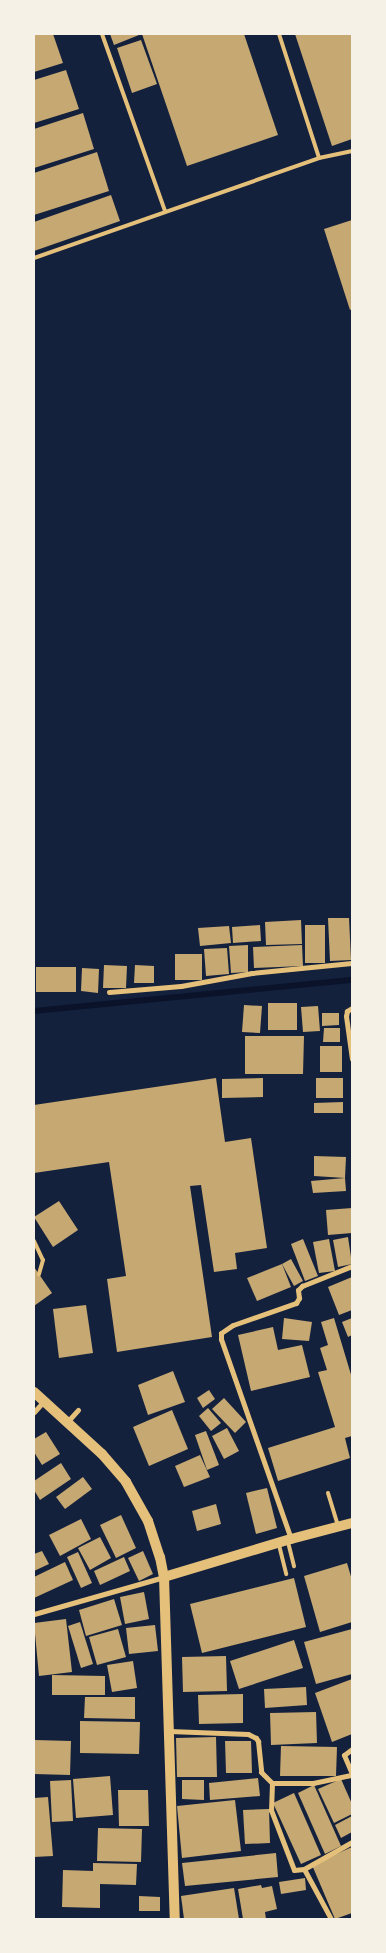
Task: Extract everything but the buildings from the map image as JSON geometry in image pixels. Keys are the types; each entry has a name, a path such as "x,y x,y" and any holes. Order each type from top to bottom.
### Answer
{"main road":[{"path":"34,1392 68,1421 115,1468 141,1506 154,1537 164,1577 175,1919"},
{"path":"164,1577 285,1540 352,1524"}],"street":[{"path":"109,992 181,986 252,972 352,963"},
{"path":"352,1008 347,1011 346,1016 352,1059"},
{"path":"285,1540 220,1339 221,1333 233,1326 296,1303 299,1298 298,1290 302,1286 352,1266"},
{"path":"34,1412 45,1401"},
{"path":"68,1421 78,1410"},
{"path":"34,1614 164,1577"},
{"path":"169,1731 248,1734 256,1738 258,1741 261,1772 272,1783 313,1783 352,1774 344,1755 352,1749"},
{"path":"272,1783 271,1810 294,1870 304,1869 352,1842"},
{"path":"304,1869 331,1919"}],"lane":[{"path":"102,34 166,211"},
{"path":"279,34 319,158"},
{"path":"34,258 319,158 352,151"},
{"path":"34,1241 43,1260 39,1274"},
{"path":"328,1493 339,1527"},
{"path":"285,1540 294,1566"},
{"path":"285,1540 286,1574"}],"waterway":[{"path":"34,1011 352,980"}]}
